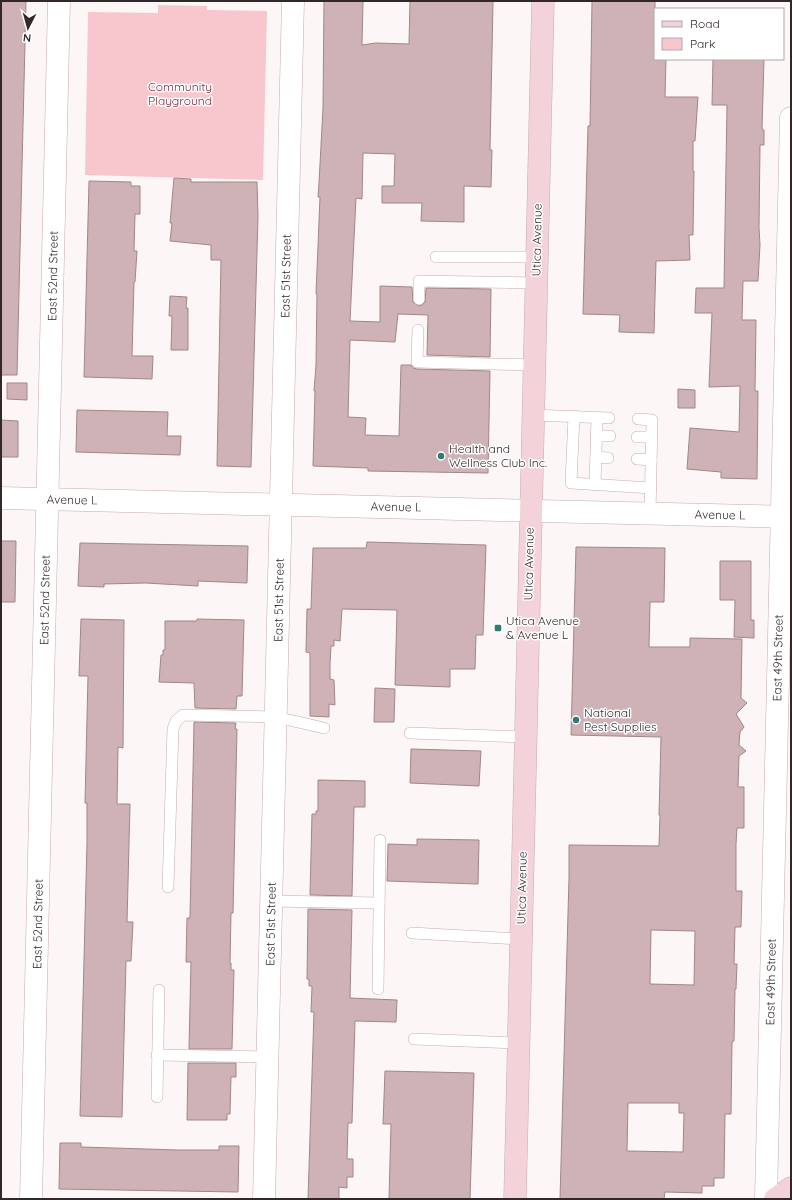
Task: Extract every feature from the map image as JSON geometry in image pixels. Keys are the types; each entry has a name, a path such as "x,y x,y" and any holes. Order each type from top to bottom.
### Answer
{"main road":[{"name":"Utica Avenue","path":"515,1199 543,1"},
{"path":"775,1199 791,1188"}],"street":[{"name":"East 52nd Street","path":"31,1199 59,1"},
{"name":"East 51st Street","path":"264,1199 293,1"},
{"name":"East 49th Street","path":"766,1199 786,517 791,118"},
{"name":"Avenue L","path":"1,498 786,517"}],"lane":[{"path":"436,257 537,257"},
{"path":"419,299 419,281 536,283"},
{"path":"418,330 417,362 534,365"},
{"path":"533,415 609,418"},
{"path":"574,416 571,483 651,488"},
{"path":"596,484 597,418"},
{"path":"638,419 652,420 650,514"},
{"path":"596,436 610,436"},
{"path":"637,437 652,438"},
{"path":"596,457 608,458"},
{"path":"637,459 651,460"},
{"path":"168,887 173,729 176,721 183,714 276,717 324,728"},
{"path":"410,733 526,737"},
{"path":"378,989 380,840"},
{"path":"271,901 379,903"},
{"path":"412,933 521,939"},
{"path":"157,1097 159,990"},
{"path":"414,1039 518,1043"},
{"path":"157,1054 268,1057"}],"green space":[{"name":"Community Playground","path":"158,5 207,6 207,10 267,11 263,180 85,175 88,12 158,13"}],"building":[{"path":"1,1 26,1 17,375 1,375"},
{"path":"324,1 363,1 362,45 376,43 409,44 410,1 493,1 490,150 492,150 491,187 464,186 464,222 421,221 422,203 382,203 382,186 394,186 395,154 363,153 362,199 356,198 350,321 380,322 380,286 412,287 413,302 419,306 425,302 426,288 491,289 490,357 427,355 428,315 398,314 395,342 350,340 348,417 366,418 365,435 399,436 401,365 411,365 413,368 417,369 490,371 488,473 368,471 368,468 313,466 314,391 316,365 316,294 320,197 318,197 323,108"},
{"path":"592,1 655,1 654,60 666,60 665,97 698,97 695,141 693,141 693,235 689,235 690,260 656,261 654,333 619,332 620,315 583,314 588,126 590,126"},
{"path":"713,60 764,60 762,129 764,130 764,145 760,145 760,245 758,281 743,281 742,320 756,320 755,391 758,391 757,479 721,478 721,472 687,469 690,428 739,432 740,386 709,387 712,313 695,313 696,288 724,288 727,105 712,105"},
{"path":"174,178 191,179 191,182 257,182 258,216 251,467 217,466 221,260 211,260 211,245 170,241"},
{"path":"89,181 131,182 131,186 140,186 140,214 135,214 134,251 137,251 134,282 132,356 153,356 152,379 84,377"},
{"path":"170,296 187,297 186,308 188,308 188,350 171,350 172,316 169,316"},
{"path":"7,383 27,383 27,400 7,399"},
{"path":"678,389 695,390 695,408 678,408"},
{"path":"77,410 168,412 167,436 181,436 180,455 76,452"},
{"path":"1,420 18,421 18,457 1,457"},
{"path":"1,541 16,541 15,602 1,602"},
{"path":"367,542 486,545 483,635 476,635 475,669 450,669 450,687 395,685 397,610 342,609 340,641 334,640 334,646 331,646 330,679 334,680 335,705 329,704 329,717 310,716 310,653 306,652 307,609 311,609 313,548 366,548"},
{"path":"80,543 248,546 247,583 198,581 198,586 146,583 104,584 104,587 78,586"},
{"path":"576,547 665,548 664,602 650,602 649,647 690,647 690,638 742,639 741,698 747,703 736,714 744,727 740,732 739,745 746,751 739,756 738,787 744,787 744,828 737,828 736,844 736,891 742,891 741,927 735,927 734,964 737,964 734,1041 732,1042 731,1114 725,1114 724,1178 714,1178 714,1186 702,1186 702,1193 665,1192 664,1199 560,1199 569,845 659,846 660,815 661,737 571,735","holes":["651,930 695,931 694,985 650,984","628,1103 679,1103 679,1113 684,1113 683,1152 627,1151"]},
{"path":"720,561 751,561 751,620 754,620 754,638 734,637 735,600 720,600"},
{"path":"81,619 124,620 123,748 118,747 117,804 130,804 127,922 133,922 131,961 126,961 122,1117 80,1116 87,843 87,803 85,803 88,676 79,676"},
{"path":"197,619 244,620 242,696 237,696 236,709 195,708 194,683 159,682 161,655 163,655 163,650 165,650 165,621 197,621"},
{"path":"375,688 395,689 394,722 374,722"},
{"path":"194,722 236,723 235,729 237,729 233,913 231,913 230,963 231,970 234,970 232,1049 189,1049 191,962 186,962 187,918 190,918"},
{"path":"411,749 481,751 479,786 410,783"},
{"path":"318,780 365,781 365,807 354,807 352,896 310,895 312,814 316,814 316,811 318,811"},
{"path":"417,839 479,840 478,884 387,881 388,844 417,845"},
{"path":"308,909 352,910 350,998 397,1000 396,1022 355,1021 352,1123 348,1123 347,1159 353,1159 353,1177 347,1177 347,1188 339,1187 339,1199 308,1199 314,1012 311,1012 312,986 309,986 309,979 307,979"},
{"path":"188,1063 236,1063 236,1077 231,1077 230,1114 227,1114 227,1120 187,1120"},
{"path":"385,1071 474,1073 470,1199 389,1199 391,1124 383,1124"},
{"path":"60,1143 81,1143 81,1147 179,1150 219,1150 219,1146 239,1146 238,1192 59,1189"}],"place":[{"name":"Health and Wellness Club Inc.","path":"441,456"},
{"name":"Utica Avenue & Avenue L","path":"498,628"},
{"name":"National Pest Supplies","path":"576,720"}]}
